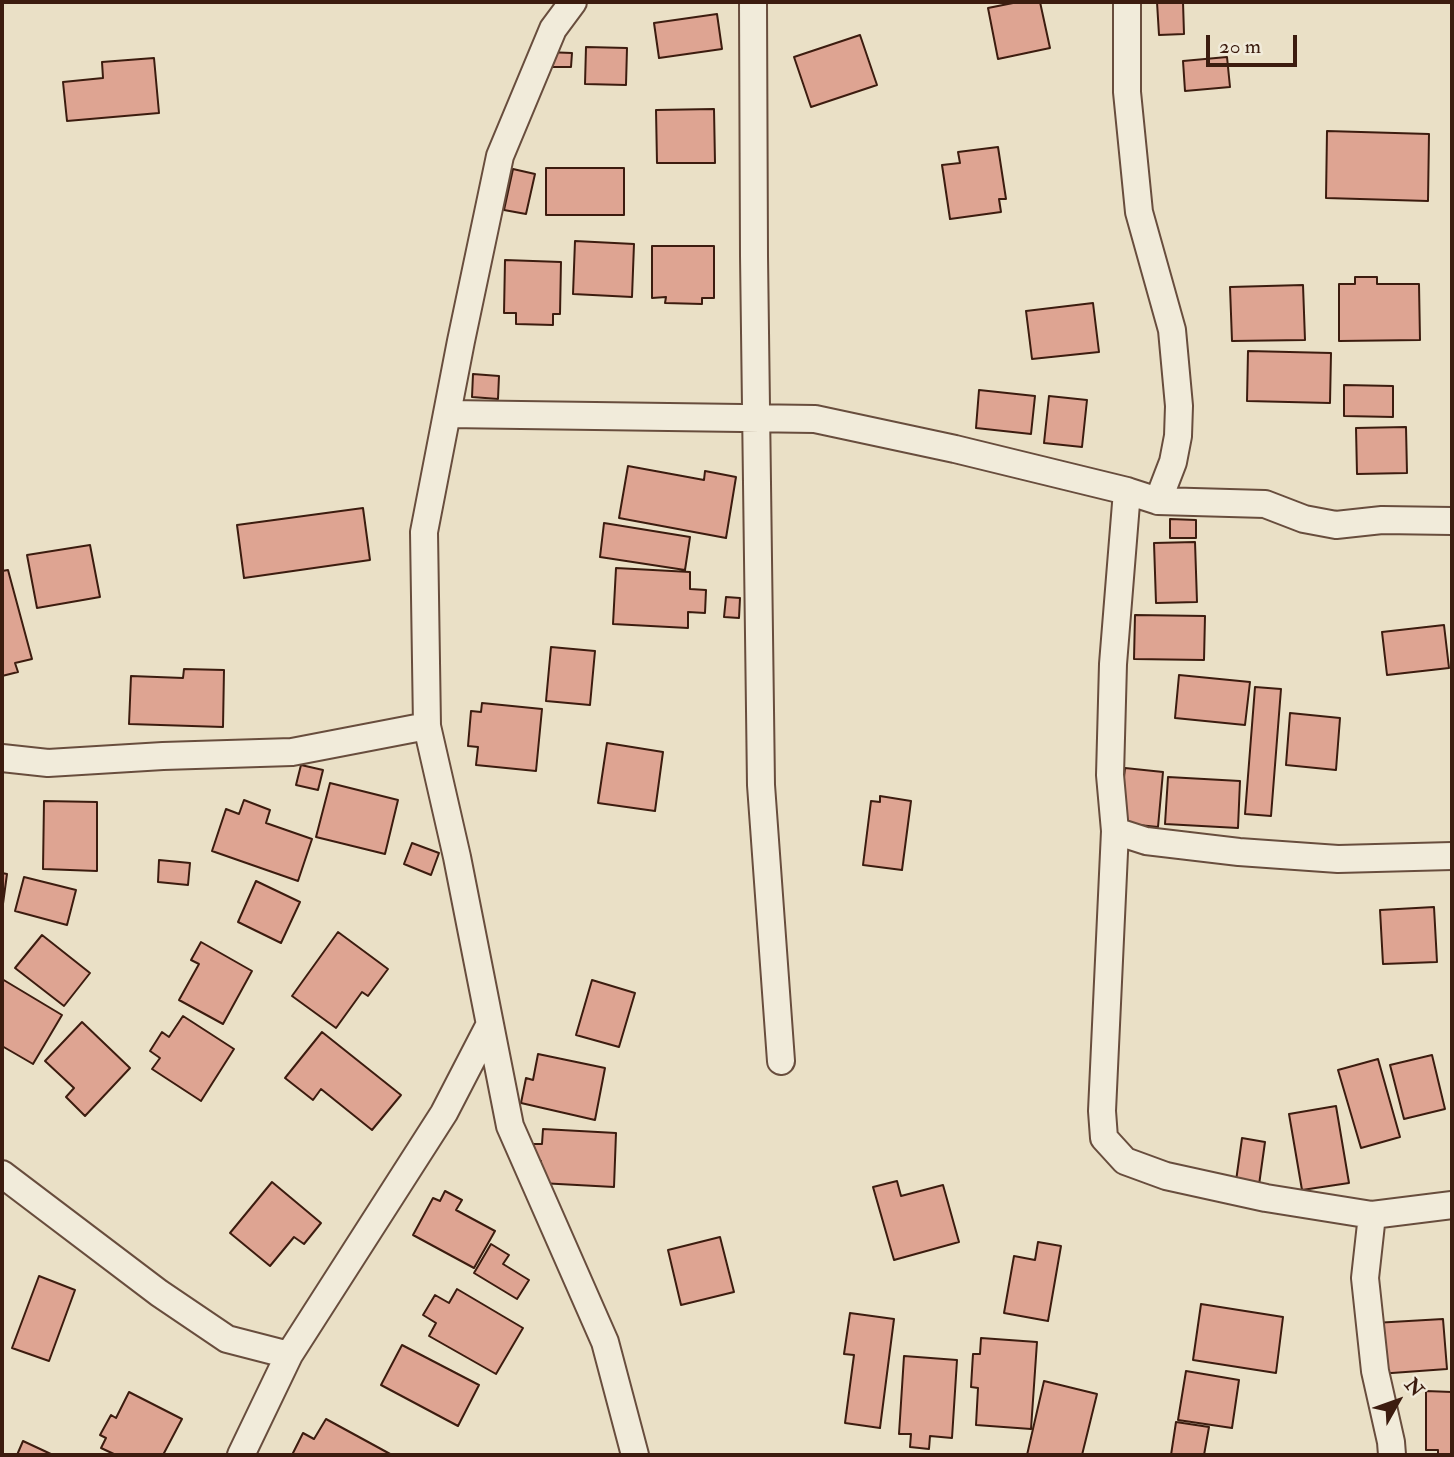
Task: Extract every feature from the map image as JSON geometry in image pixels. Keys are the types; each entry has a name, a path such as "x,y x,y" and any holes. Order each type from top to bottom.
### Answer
{"street":[{"path":"573,2 553,29 500,156 424,532 427,726 457,857 510,1126 605,1342 635,1455"},
{"path":"753,2 761,785 781,1061"},
{"path":"1127,2 1127,92 1139,212 1172,330 1179,406 1178,436 1173,461 1158,501"},
{"path":"448,414 816,419 954,449 1158,501 1265,503 1304,519 1336,525 1381,520 1452,521"},
{"path":"1127,491 1113,664 1110,775 1115,831 1102,1111 1104,1139 1125,1161 1166,1176 1266,1198 1372,1215 1452,1205"},
{"path":"2,758 48,763 292,752 427,726"},
{"path":"1115,831 1146,841 1239,852 1338,859 1452,856"},
{"path":"241,1455 289,1355 444,1113 489,1026"},
{"path":"2,1174 159,1293 227,1339 289,1355"},
{"path":"1372,1215 1365,1278 1375,1371 1392,1455"}],"building":[{"path":"1018,2 1040,2 1050,48 998,59 988,8"},
{"path":"1157,2 1183,2 1184,34 1159,35"},
{"path":"717,14 722,49 659,58 654,23"},
{"path":"860,35 877,85 811,107 794,57"},
{"path":"586,47 627,48 626,85 585,84"},
{"path":"546,52 572,53 571,67 546,67"},
{"path":"1227,57 1230,87 1185,91 1183,61"},
{"path":"154,58 159,113 67,121 63,82 103,78 102,62"},
{"path":"714,109 715,163 657,163 656,110"},
{"path":"1327,131 1429,134 1428,201 1326,198"},
{"path":"998,147 1006,199 999,199 1001,212 950,219 942,165 960,163 958,152"},
{"path":"546,168 624,168 624,215 546,215"},
{"path":"513,169 535,174 526,214 504,210"},
{"path":"575,241 634,244 632,297 573,294"},
{"path":"652,246 714,246 714,298 702,298 702,304 665,303 666,297 652,298"},
{"path":"505,260 561,262 560,314 553,314 553,325 516,324 516,313 504,313"},
{"path":"1355,277 1377,277 1377,284 1419,284 1420,340 1339,341 1339,284 1355,284"},
{"path":"1303,285 1305,340 1232,341 1230,287"},
{"path":"1093,303 1099,352 1032,359 1026,311"},
{"path":"1248,351 1331,353 1330,403 1247,401"},
{"path":"473,374 499,376 498,399 472,397"},
{"path":"1344,385 1393,386 1393,417 1344,416"},
{"path":"979,390 1035,396 1031,434 976,428"},
{"path":"1049,396 1087,400 1082,447 1044,443"},
{"path":"1406,427 1407,473 1357,474 1356,428"},
{"path":"628,466 704,480 705,471 736,477 726,538 619,518"},
{"path":"363,508 370,560 244,578 237,525"},
{"path":"1170,519 1196,520 1196,538 1170,538"},
{"path":"604,523 690,537 685,570 600,557"},
{"path":"1195,542 1197,602 1156,603 1154,543"},
{"path":"90,545 100,597 37,608 27,555"},
{"path":"616,568 690,572 690,589 706,590 705,613 688,612 688,628 613,624"},
{"path":"8,570 32,659 15,663 18,672 2,676 2,571"},
{"path":"726,597 740,598 739,618 724,617"},
{"path":"1135,615 1205,616 1204,660 1134,659"},
{"path":"1444,625 1449,668 1387,675 1382,632"},
{"path":"551,647 595,651 590,705 546,701"},
{"path":"184,669 224,670 223,727 129,724 131,676 183,678"},
{"path":"1179,675 1250,682 1245,725 1175,718"},
{"path":"1255,687 1281,689 1271,816 1245,814"},
{"path":"482,703 542,709 536,771 476,765 478,747 468,746 471,711 481,712"},
{"path":"1290,713 1340,718 1336,770 1286,765"},
{"path":"607,743 663,752 655,811 598,803"},
{"path":"301,765 323,770 318,790 296,785"},
{"path":"1125,768 1163,772 1158,827 1119,823"},
{"path":"1168,777 1240,781 1238,828 1165,824"},
{"path":"330,783 398,800 385,854 316,837"},
{"path":"880,796 911,801 902,870 863,865 871,801 880,802"},
{"path":"244,800 270,810 266,823 312,839 298,881 212,851 226,809 239,814"},
{"path":"44,801 97,802 97,871 43,869"},
{"path":"412,843 439,853 431,875 404,864"},
{"path":"159,860 190,863 188,885 158,882"},
{"path":"2,873 7,874 2,911"},
{"path":"24,877 76,890 67,925 15,911"},
{"path":"256,881 300,902 281,943 238,922"},
{"path":"1434,907 1437,962 1383,964 1380,910"},
{"path":"338,932 388,969 368,996 362,992 336,1028 292,996"},
{"path":"42,935 90,973 64,1006 15,968"},
{"path":"201,942 252,971 223,1024 179,1000 199,964 191,960"},
{"path":"2,979 62,1015 33,1064 2,1046"},
{"path":"592,980 635,993 619,1047 576,1035"},
{"path":"183,1016 234,1049 201,1101 152,1069 160,1058 150,1051 162,1032 169,1037"},
{"path":"82,1022 130,1068 85,1116 66,1097 74,1088 45,1061"},
{"path":"322,1032 401,1095 372,1130 321,1089 313,1100 285,1078"},
{"path":"538,1054 605,1068 595,1120 521,1103 526,1078 533,1080"},
{"path":"1432,1055 1445,1109 1404,1119 1390,1065"},
{"path":"1378,1059 1400,1137 1361,1148 1338,1070"},
{"path":"1336,1106 1349,1183 1302,1190 1289,1114"},
{"path":"543,1129 616,1133 614,1187 540,1183 541,1161 531,1161 532,1144 542,1144"},
{"path":"1242,1138 1265,1142 1259,1185 1236,1181"},
{"path":"897,1181 901,1196 943,1185 959,1242 894,1260 873,1187"},
{"path":"272,1182 321,1223 304,1244 294,1237 270,1266 230,1233"},
{"path":"445,1191 462,1200 456,1210 495,1231 474,1268 413,1235 433,1198 440,1201"},
{"path":"720,1237 734,1292 681,1305 668,1250"},
{"path":"1038,1242 1061,1246 1048,1321 1004,1313 1014,1256 1035,1260"},
{"path":"491,1244 509,1255 503,1264 529,1280 517,1299 474,1273"},
{"path":"39,1276 75,1290 49,1361 12,1348"},
{"path":"457,1289 523,1328 496,1374 429,1336 436,1323 423,1315 435,1295 449,1303"},
{"path":"1201,1304 1283,1317 1276,1373 1193,1360"},
{"path":"850,1313 894,1319 880,1428 845,1423 854,1355 844,1354"},
{"path":"1443,1319 1447,1369 1378,1374 1374,1323"},
{"path":"981,1338 1037,1342 1031,1429 976,1425 978,1388 971,1387 973,1354 980,1354"},
{"path":"402,1345 479,1385 458,1426 381,1385"},
{"path":"904,1356 957,1360 952,1438 930,1436 929,1449 910,1447 911,1434 899,1434"},
{"path":"1186,1371 1239,1380 1232,1428 1178,1420"},
{"path":"1044,1381 1097,1394 1082,1455 1027,1455"},
{"path":"1426,1391 1452,1392 1452,1455 1438,1455 1438,1450 1426,1450"},
{"path":"129,1392 182,1419 163,1455 116,1455 101,1448 106,1438 100,1435 111,1415 116,1418"},
{"path":"326,1419 392,1455 292,1455 303,1433 314,1439"},
{"path":"1176,1422 1209,1427 1204,1455 1171,1455"},
{"path":"23,1441 53,1455 17,1455"}]}
